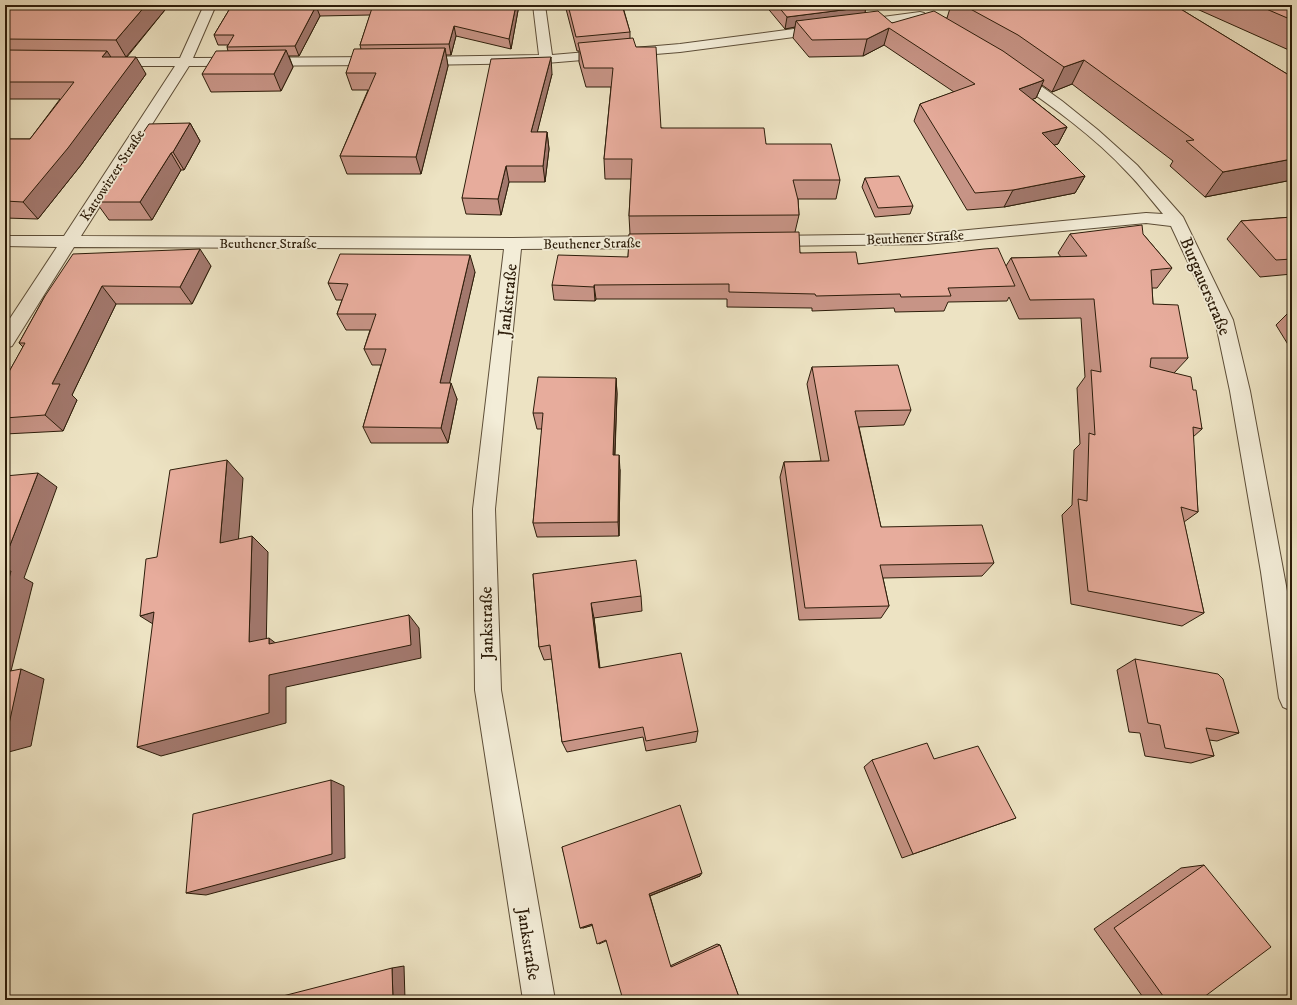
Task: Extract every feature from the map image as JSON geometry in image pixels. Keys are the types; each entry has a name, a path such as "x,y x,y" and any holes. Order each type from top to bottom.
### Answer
{"street":[{"name":"Kattowitzer Straße","path":"5,341 184,63 210,5"},
{"path":"540,5 546,59"},
{"path":"850,25 926,20 903,5"},
{"path":"98,62 184,63 546,59 680,48 834,27"},
{"name":"Burgauerstraße","path":"1002,64 1057,104 1093,133 1132,168 1177,221 1224,320 1240,391 1271,565 1292,698"},
{"name":"Beuthener Straße","path":"751,241 926,239 1146,218 1177,221"},
{"name":"Beuthener Straße","path":"5,241 513,244 672,242"},
{"name":"Jankstraße","path":"513,244 484,509 488,690 539,1000"}],"building":[{"path":"5,5 146,5 116,40 5,39"},
{"path":"232,5 373,5 316,6 295,46 227,47 234,35 214,35"},
{"path":"373,5 516,5 509,39 454,26 449,44 360,45"},
{"path":"568,5 622,5 630,32 576,37"},
{"path":"777,5 864,5 866,7 787,17"},
{"path":"963,5 1174,5 1292,77 1292,159 1223,172 1186,141 1194,140 1084,60 1064,67 1018,35"},
{"path":"1257,5 1292,5 1292,20"},
{"path":"878,11 892,23 934,11 1003,51 1044,80 1019,89 1067,127 1042,133 1085,176 1013,190 975,193 920,104 975,84 889,28 867,39 812,40 796,21"},
{"path":"633,38 636,47 656,47 661,128 764,128 766,144 831,144 840,180 793,180 798,200 799,215 629,216 632,159 604,159 613,68 584,68 578,43"},
{"path":"445,48 416,157 340,156 376,73 346,73 354,49"},
{"path":"5,50 107,51 102,57 136,57 68,148 23,202 5,201 5,176 8,172 5,172 5,139 30,139 74,82 5,82"},
{"path":"286,50 274,74 202,74 216,51"},
{"path":"551,57 531,132 547,132 543,166 506,166 498,199 462,198 491,59"},
{"path":"190,123 140,202 96,202 149,124"},
{"path":"899,176 913,206 878,208 865,178"},
{"path":"1292,217 1292,259 1276,260 1241,221"},
{"path":"1142,225 1143,234 1172,268 1151,270 1153,304 1178,305 1188,358 1151,358 1150,367 1191,377 1193,390 1196,390 1202,429 1193,427 1198,512 1181,507 1204,613 1088,591 1078,499 1087,501 1089,433 1095,435 1091,370 1101,372 1094,299 1030,300 1011,258 1087,256 1070,234"},
{"path":"799,232 800,253 856,252 858,264 998,248 1015,286 948,288 951,296 901,297 900,294 816,296 815,294 729,292 729,284 594,285 594,287 552,285 558,255 628,257 629,234"},
{"path":"200,249 180,287 102,286 52,384 60,384 45,415 5,418 5,379 25,343 19,343 45,296 73,254"},
{"path":"340,254 470,255 440,383 451,383 441,428 363,427 386,349 364,349 376,314 337,314 348,284 328,283"},
{"path":"898,365 911,410 855,411 881,527 982,525 994,563 880,565 889,606 805,608 784,462 829,461 812,367"},
{"path":"538,377 616,378 613,455 619,455 618,522 533,523 543,413 533,413"},
{"path":"227,460 220,543 252,536 249,642 269,638 269,644 409,615 411,645 269,675 269,713 137,747 154,612 140,616 146,559 157,557 170,470"},
{"path":"38,473 5,558 5,476"},
{"path":"636,560 641,596 591,603 599,668 681,653 698,731 646,741 643,727 562,742 550,645 539,647 533,574"},
{"path":"11,571 5,594 5,572"},
{"path":"1135,659 1218,674 1223,679 1239,733 1206,728 1214,756 1165,748 1160,725 1148,723"},
{"path":"21,669 6,738 5,739 5,672"},
{"path":"927,743 934,759 978,746 1016,818 913,854 872,760"},
{"path":"331,780 332,854 186,893 193,814"},
{"path":"680,805 702,873 649,894 671,967 720,945 740,1000 623,1000 606,940 597,944 592,924 580,928 562,847"},
{"path":"1204,865 1271,947 1200,1000 1166,1000 1114,928"},
{"path":"392,968 393,1000 278,1000 279,997"}]}
